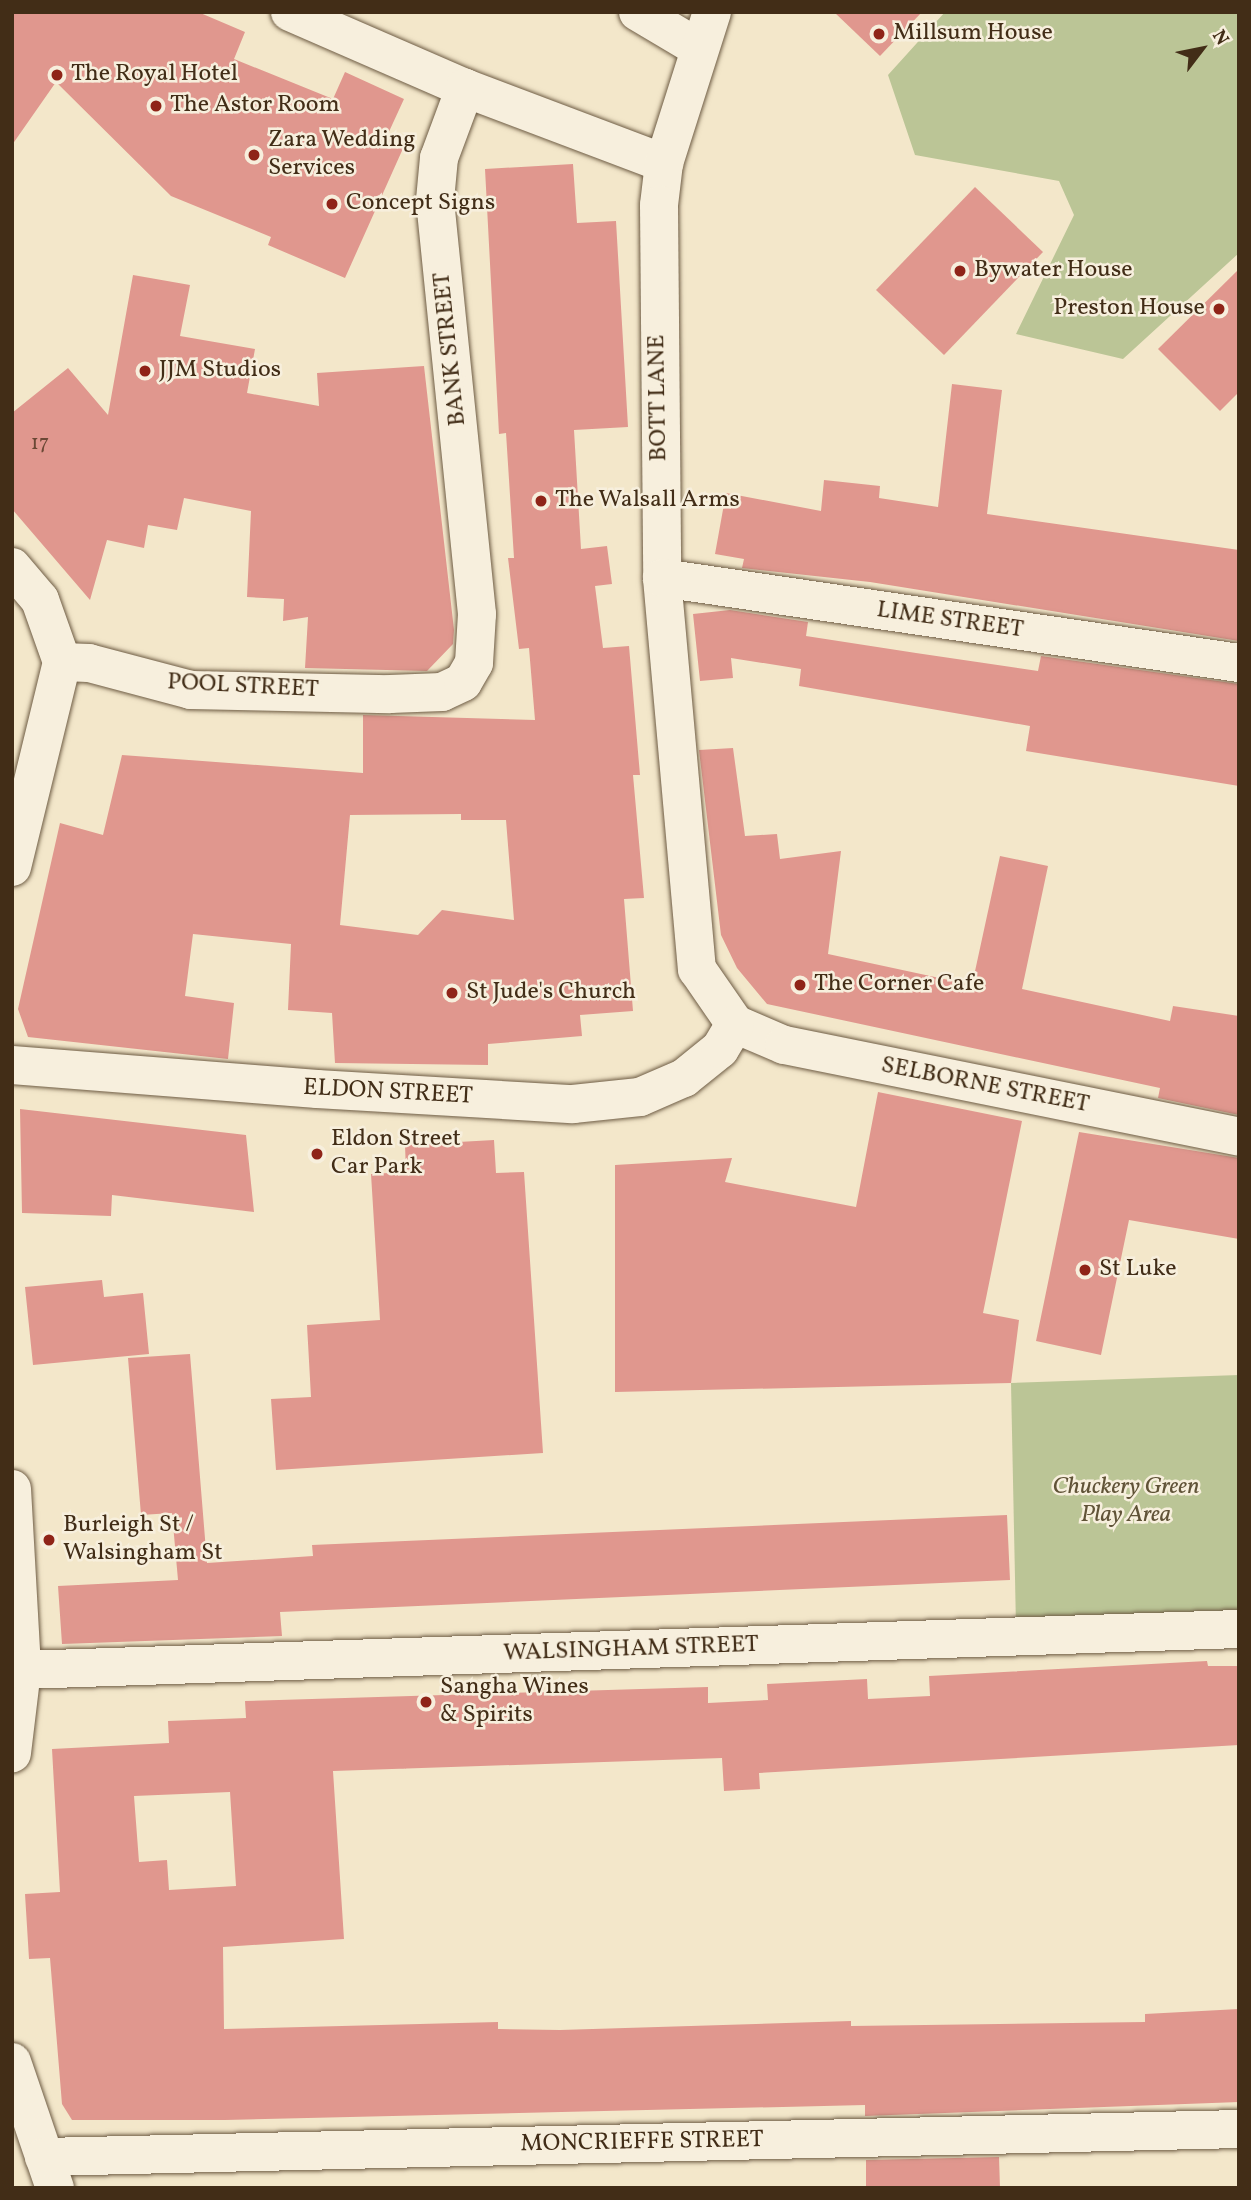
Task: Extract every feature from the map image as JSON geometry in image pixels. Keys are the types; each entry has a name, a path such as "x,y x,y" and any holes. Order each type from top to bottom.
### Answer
{"street":[{"path":"290,12 464,88 664,163"},
{"path":"638,12 705,29"},
{"name":"BOTT LANE","path":"705,29 664,163 658,240 662,578 697,969 735,1024"},
{"name":"BANK STREET","path":"464,88 439,158 435,200 477,614"},
{"path":"12,567 40,600 62,662 12,867"},
{"name":"LIME STREET","path":"662,578 1239,663"},
{"name":"POOL STREET","path":"62,662 89,663 191,690 442,692 463,682 474,663 477,614"},
{"name":"ELDON STREET","path":"12,1065 317,1089 573,1104 640,1097 684,1078 720,1049 735,1024"},
{"name":"SELBORNE STREET","path":"735,1024 784,1045 1239,1137"},
{"path":"12,1753 22,1670 13,1503"},
{"name":"WALSINGHAM STREET","path":"22,1670 1239,1629"},
{"path":"12,2062 50,2172"},
{"name":"MONCRIEFFE STREET","path":"50,2172 1239,2129"}],"green space":[{"path":"945,12 1239,12 1239,253 1123,359 1016,334 1074,215 1059,181 915,155 888,75"},
{"name":"Chuckery Green Play Area","path":"1239,1375 1239,1618 1016,1627 1011,1383"}],"building":[{"path":"12,12 198,12 245,32 234,59 333,99 345,72 404,99 387,136 405,144 345,278 268,245 271,237 171,196 56,82 12,145"},
{"name":"Millsum House","path":"834,12 922,12 880,56"},
{"path":"573,164 577,223 616,221 628,427 574,430 581,549 607,546 612,584 595,586 603,648 629,646 640,775 633,775 644,898 624,899 633,1011 580,1015 582,1036 488,1044 488,1065 335,1063 332,1013 288,1010 291,944 193,934 185,996 234,1003 228,1059 28,1037 18,1009 60,823 103,835 122,755 363,773 363,715 535,720 529,648 519,649 508,558 514,558 506,433 499,434 485,169","holes":["461,814 461,820 506,820 514,920 442,910 418,935 340,925 350,815"]},
{"name":"Bywater House","path":"975,187 1043,252 944,355 876,290"},
{"name":"Preston House","path":"1239,269 1239,392 1220,411 1158,349"},
{"path":"133,275 190,285 180,336 255,349 247,393 319,406 317,373 424,366 454,630 453,644 427,671 305,668 308,617 283,621 284,599 247,597 251,511 184,498 177,530 148,525 144,548 107,540 90,600 12,509 12,413 68,368 108,415"},
{"path":"952,384 1002,390 987,514 1239,550 1239,641 870,582 742,568 744,559 715,554 726,493 821,511 824,480 880,486 879,498 938,507"},
{"path":"730,610 808,622 806,636 1038,671 1041,656 1239,684 1239,786 1026,751 1030,726 799,686 801,669 731,658 733,678 700,681 693,614"},
{"path":"733,748 745,836 777,834 780,859 841,851 828,954 972,985 1000,856 1048,866 1022,989 1170,1021 1173,1006 1239,1016 1239,1115 1158,1098 1160,1088 767,1004 737,968 721,935 699,750"},
{"path":"878,1092 1022,1121 983,1313 1019,1320 1011,1383 615,1392 615,1165 732,1158 725,1182 856,1207"},
{"path":"20,1109 246,1135 254,1212 112,1195 111,1216 22,1213"},
{"name":"St Luke","path":"1079,1132 1239,1158 1239,1239 1129,1220 1101,1355 1036,1341"},
{"path":"494,1140 496,1173 524,1172 543,1453 276,1470 271,1399 311,1397 307,1325 380,1320 371,1174 406,1172 405,1145"},
{"path":"102,1280 104,1297 143,1293 149,1354 33,1365 25,1287"},
{"path":"190,1354 207,1563 313,1556 312,1545 1007,1515 1010,1580 280,1612 282,1636 62,1644 58,1586 178,1580 172,1513 141,1515 128,1358"},
{"path":"1207,1661 1208,1666 1239,1666 1239,1745 759,1773 760,1789 724,1791 722,1758 333,1771 344,1939 223,1947 224,2029 498,2022 498,2029 560,2030 851,2021 851,2026 1145,2022 1145,2014 1239,2009 1239,2102 865,2116 865,2105 225,2120 72,2120 62,2104 50,1958 29,1959 25,1894 60,1892 52,1749 169,1743 168,1721 246,1718 245,1701 708,1687 708,1703 768,1700 767,1684 867,1679 868,1699 930,1696 929,1676","holes":["230,1792 236,1886 169,1890 167,1860 139,1862 134,1796"]},
{"path":"999,2157 1000,2188 866,2188 866,2160"}],"place":[{"name":"Millsum House","path":"879,34"},
{"name":"The Royal Hotel","path":"57,75"},
{"name":"The Astor Room","path":"156,106"},
{"name":"Zara Wedding Services","path":"254,155"},
{"name":"Concept Signs","path":"332,204"},
{"name":"Bywater House","path":"960,271"},
{"name":"Preston House","path":"1219,309"},
{"name":"JJM Studios","path":"145,371"},
{"name":"The Walsall Arms","path":"541,501"},
{"name":"The Corner Cafe","path":"800,985"},
{"name":"St Jude's Church","path":"452,993"},
{"name":"Eldon Street Car Park","path":"317,1154"},
{"name":"St Luke","path":"1085,1270"},
{"name":"Burleigh St / Walsingham St","path":"49,1540"},
{"name":"Sangha Wines & Spirits","path":"426,1702"}]}
